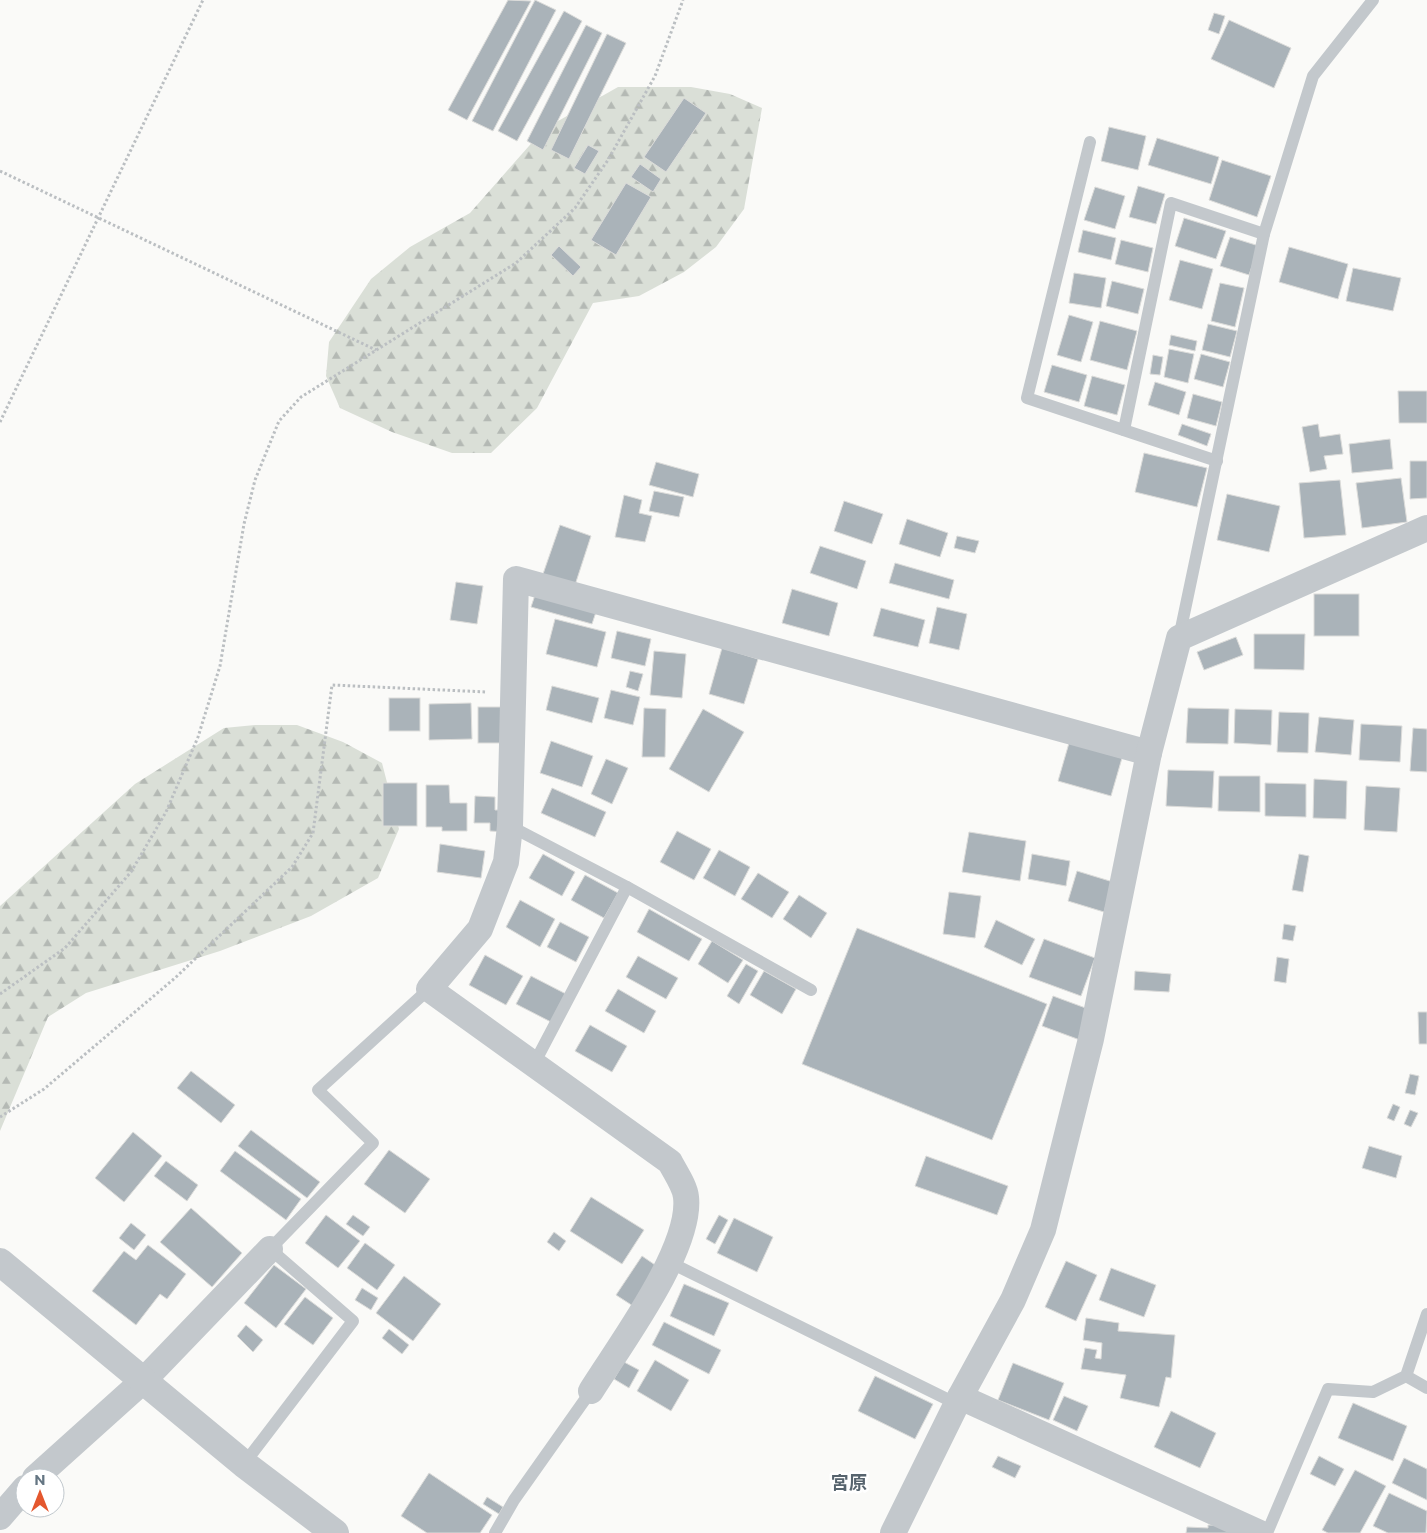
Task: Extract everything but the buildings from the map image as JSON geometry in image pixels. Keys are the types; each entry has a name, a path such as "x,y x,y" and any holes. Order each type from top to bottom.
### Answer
{"street":[{"path":"893,1533 959,1401 1013,1300 1043,1230 1092,1039 1149,754 1179,638 1427,528"},
{"path":"591,1392 671,1263 685,1216 686,1196 670,1162 430,989 480,929 506,862 510,826 516,579 1149,754"},
{"path":"46,1468 144,1380 270,1249"},
{"path":"0,1262 244,1464 335,1533"},
{"path":"959,1401 1260,1533"},
{"path":"0,1518 15,1500"}],"lane":[{"path":"1179,638 1264,234 1313,76 1373,0"},
{"path":"1090,142 1027,398 1216,461"},
{"path":"1124,430 1171,203 1264,234"},
{"path":"510,826 627,887 812,990"},
{"path":"534,1064 627,887"},
{"path":"244,1464 353,1321 270,1249 373,1143 318,1090 430,989"},
{"path":"671,1263 959,1401"},
{"path":"1267,1533 1328,1389 1373,1392 1406,1376 1427,1314"},
{"path":"1406,1376 1427,1388"},
{"path":"495,1533 514,1500 591,1392"}],"path":[{"path":"0,422 203,0"},
{"path":"0,994 65,948 131,872 166,812 198,737 220,666 244,524 255,480 279,421 301,397 516,264 575,208 608,160 655,76 683,0"},
{"path":"0,171 376,350"},
{"path":"0,1117 44,1089 175,978 292,866 313,833 332,684 513,693"}],"green space":[{"path":"618,87 691,87 730,94 762,108 744,209 716,247 684,272 639,296 593,303 537,408 491,453 452,453 392,432 340,408 326,376 329,342 371,279 410,247 470,213 544,129"},
{"path":"255,725 297,725 343,742 382,763 399,829 378,878 311,916 220,951 86,993 48,1017 0,1131 0,906 135,784 224,728"}],"district":[{"name":"宮原","path":"849,1483"}]}
